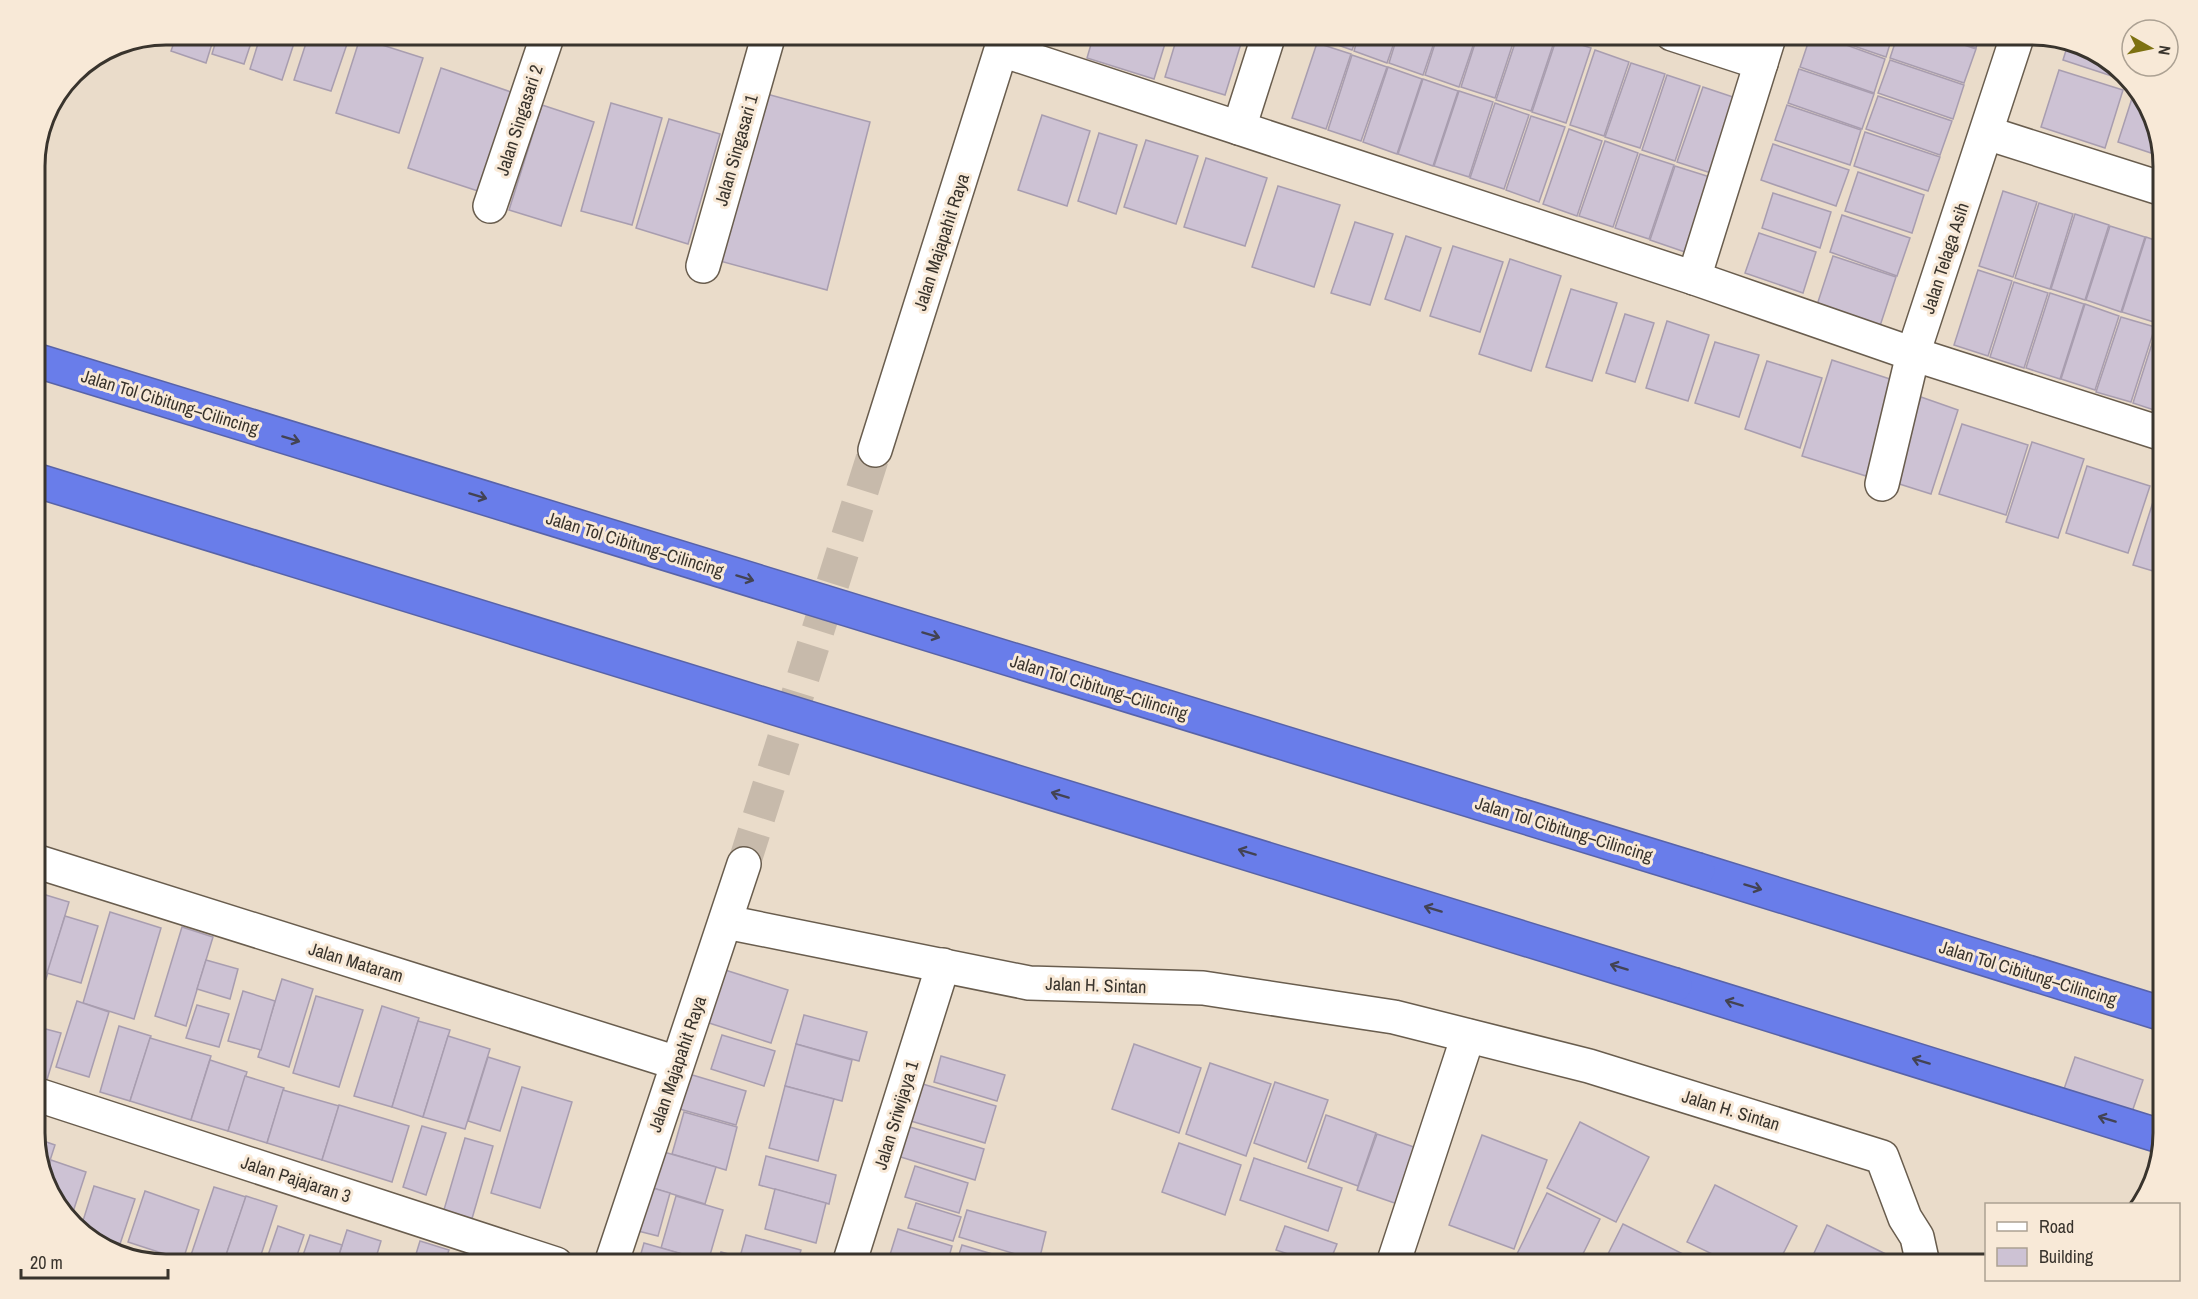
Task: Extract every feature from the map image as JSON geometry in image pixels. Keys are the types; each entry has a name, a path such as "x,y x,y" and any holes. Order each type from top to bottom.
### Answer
{"highway":[{"name":"Jalan Tol Cibitung–Cilincing","path":"45,363 2153,1011"},
{"path":"45,483 2153,1134"}],"street":[{"name":"Jalan Singasari 2","path":"490,206 544,45"},
{"name":"Jalan Singasari 1","path":"703,266 766,45"},
{"name":"Jalan Majapahit Raya","path":"875,450 1003,45"},
{"path":"1012,45 1239,128 1694,278 1913,354 2153,432"},
{"path":"1239,128 1265,45"},
{"path":"1694,278 1765,49 1740,45"},
{"name":"Jalan Telaga Asih","path":"1882,484 1913,354 2014,45"},
{"path":"1986,133 2153,186"},
{"name":"Jalan Mataram","path":"45,864 677,1063"},
{"name":"Jalan Majapahit Raya","path":"614,1254 744,864"},
{"name":"Jalan H. Sintan","path":"726,922 1029,982 1203,988 1394,1017 1588,1066 1882,1157 1905,1218 1917,1237 1921,1254"},
{"name":"Jalan Sriwijaya 1","path":"852,1254 943,965"},
{"path":"1396,1254 1468,1036"},
{"name":"Jalan Pajajaran 3","path":"45,1097 525,1254"}],"building":[{"path":"173,45 212,45 206,63 171,51"},
{"path":"215,45 250,45 244,64 212,54"},
{"path":"258,45 293,45 282,80 250,69"},
{"path":"305,45 347,45 331,91 294,80"},
{"path":"358,45 382,45 423,58 399,133 336,113"},
{"path":"1091,45 1165,45 1154,79 1087,58"},
{"path":"1175,45 1241,45 1225,95 1165,77"},
{"path":"1316,45 1351,54 1326,129 1292,118"},
{"path":"1338,45 1354,45 1352,50"},
{"path":"1356,45 1393,45 1387,63 1354,51"},
{"path":"1395,45 1433,45 1423,75 1389,63"},
{"path":"1435,45 1473,45 1459,87 1425,75"},
{"path":"1474,45 1512,45 1495,98 1461,87"},
{"path":"1514,45 1553,45 1531,111 1496,100"},
{"path":"1554,45 1582,45 1591,48 1566,123 1532,112"},
{"path":"1807,45 1846,45 1885,59 1874,93 1800,67"},
{"path":"1851,45 1890,45 1886,57"},
{"path":"1894,45 1964,45 1976,49 1964,83 1890,58"},
{"path":"1595,50 1629,62 1604,136 1570,125"},
{"path":"2066,50 2093,61 2114,77 2063,60"},
{"path":"1352,55 1387,67 1361,141 1328,130"},
{"path":"1890,60 1964,85 1953,119 1878,93"},
{"path":"1631,63 1665,74 1640,148 1605,137"},
{"path":"1388,67 1422,79 1397,154 1363,142"},
{"path":"441,68 514,93 481,192 408,168"},
{"path":"1799,69 1874,94 1862,129 1788,103"},
{"path":"2059,70 2123,90 2105,148 2041,127"},
{"path":"1667,75 1700,86 1675,161 1642,150"},
{"path":"1423,79 1458,91 1433,166 1398,154"},
{"path":"1703,87 1736,98 1711,173 1677,162"},
{"path":"1459,91 1493,102 1469,177 1434,166"},
{"path":"763,93 870,122 827,290 720,261"},
{"path":"1878,96 1952,121 1940,155 1866,129"},
{"path":"2132,98 2147,127 2152,153 2118,142"},
{"path":"611,103 662,118 632,225 581,211"},
{"path":"1495,103 1529,115 1504,189 1470,178"},
{"path":"542,105 594,122 561,226 509,210"},
{"path":"1787,105 1861,130 1850,165 1775,140"},
{"path":"1042,115 1090,131 1067,206 1018,190"},
{"path":"1531,116 1565,127 1539,202 1506,190"},
{"path":"669,119 720,134 688,244 636,228"},
{"path":"1569,129 1602,141 1577,216 1543,204"},
{"path":"1865,132 1940,157 1928,191 1854,166"},
{"path":"1099,133 1137,145 1116,214 1078,201"},
{"path":"1146,140 1198,156 1176,224 1124,207"},
{"path":"1605,141 1638,153 1613,227 1579,216"},
{"path":"1773,144 1849,170 1836,206 1761,180"},
{"path":"1640,154 1674,165 1649,239 1615,228"},
{"path":"1206,158 1267,178 1245,246 1184,227"},
{"path":"1675,166 1710,177 1685,252 1650,240"},
{"path":"1858,172 1924,195 1912,233 1845,211"},
{"path":"1278,186 1340,205 1314,287 1252,267"},
{"path":"2003,191 2037,202 2013,277 1979,266"},
{"path":"1773,193 1831,212 1820,248 1762,228"},
{"path":"2039,203 2073,214 2050,289 2015,278"},
{"path":"2075,214 2109,225 2085,300 2051,289"},
{"path":"1842,215 1910,238 1897,276 1830,252"},
{"path":"1355,222 1393,234 1370,305 1331,293"},
{"path":"2110,226 2145,237 2121,312 2086,300"},
{"path":"1759,233 1816,252 1803,293 1745,273"},
{"path":"1406,236 1441,248 1420,311 1385,299"},
{"path":"2146,237 2153,239 2153,322 2122,312"},
{"path":"1453,246 1503,262 1480,332 1430,316"},
{"path":"1833,256 1896,277 1879,329 1816,308"},
{"path":"1510,259 1561,276 1531,371 1479,354"},
{"path":"1978,270 2012,281 1988,356 1954,345"},
{"path":"2014,282 2048,293 2024,368 1990,357"},
{"path":"1571,289 1617,303 1592,381 1546,367"},
{"path":"2050,293 2084,304 2060,379 2026,368"},
{"path":"2085,304 2119,316 2095,390 2061,379"},
{"path":"1625,314 1654,323 1635,382 1606,373"},
{"path":"2121,317 2153,326 2153,333 2131,402 2096,392"},
{"path":"1667,321 1709,335 1688,401 1646,388"},
{"path":"2153,340 2153,410 2133,403"},
{"path":"1715,342 1759,355 1739,417 1695,403"},
{"path":"1832,360 1896,381 1866,476 1802,456"},
{"path":"1767,361 1822,378 1800,448 1745,429"},
{"path":"1921,397 1958,410 1931,494 1893,482"},
{"path":"1962,424 2028,445 2006,515 1939,494"},
{"path":"2032,442 2084,459 2058,538 2006,522"},
{"path":"2087,466 2150,486 2128,553 2066,533"},
{"path":"2153,502 2153,571 2133,565"},
{"path":"45,895 69,902 45,979"},
{"path":"110,912 161,928 134,1019 83,1003"},
{"path":"65,916 98,926 81,983 47,973"},
{"path":"182,927 213,937 186,1026 155,1016"},
{"path":"206,960 238,969 230,999 197,989"},
{"path":"722,969 788,990 771,1043 706,1022"},
{"path":"282,979 313,989 289,1067 258,1057"},
{"path":"243,991 275,1001 261,1050 228,1041"},
{"path":"316,996 363,1010 339,1087 293,1073"},
{"path":"77,1001 109,1012 89,1077 56,1067"},
{"path":"197,1005 229,1014 219,1047 186,1038"},
{"path":"382,1006 419,1018 392,1107 354,1096"},
{"path":"804,1015 867,1032 859,1061 796,1044"},
{"path":"418,1021 450,1030 423,1117 392,1107"},
{"path":"119,1026 151,1036 130,1101 100,1092"},
{"path":"45,1029 61,1033 45,1083"},
{"path":"722,1035 775,1051 764,1086 711,1069"},
{"path":"448,1036 490,1049 465,1129 423,1117"},
{"path":"150,1038 211,1056 191,1120 130,1101"},
{"path":"796,1044 852,1060 842,1101 785,1086"},
{"path":"1134,1044 1201,1068 1179,1133 1112,1109"},
{"path":"941,1056 1005,1075 997,1101 934,1082"},
{"path":"488,1057 520,1067 500,1131 468,1121"},
{"path":"2075,1057 2143,1080 2131,1115 2063,1092"},
{"path":"210,1060 247,1072 228,1131 191,1120"},
{"path":"1210,1063 1271,1084 1246,1156 1186,1134"},
{"path":"679,1071 746,1091 736,1125 669,1106"},
{"path":"245,1076 284,1088 267,1143 228,1131"},
{"path":"916,1082 996,1106 985,1143 904,1119"},
{"path":"1275,1082 1328,1100 1306,1162 1254,1143"},
{"path":"785,1086 834,1099 818,1161 769,1148"},
{"path":"522,1087 572,1102 540,1208 491,1193"},
{"path":"283,1090 339,1106 322,1160 267,1143"},
{"path":"339,1105 409,1126 392,1182 322,1160"},
{"path":"684,1112 737,1127 726,1170 672,1154"},
{"path":"1326,1115 1376,1133 1358,1186 1308,1168"},
{"path":"1580,1122 1649,1157 1616,1222 1547,1188"},
{"path":"900,1124 984,1149 975,1180 891,1154"},
{"path":"422,1126 446,1133 426,1195 403,1187"},
{"path":"1377,1134 1428,1152 1409,1208 1357,1190"},
{"path":"1482,1135 1547,1160 1514,1249 1449,1225"},
{"path":"465,1138 493,1146 469,1229 441,1220"},
{"path":"45,1142 55,1145 49,1164"},
{"path":"1179,1143 1241,1165 1225,1215 1162,1192"},
{"path":"657,1150 716,1167 705,1204 646,1186"},
{"path":"766,1156 836,1175 829,1204 759,1185"},
{"path":"1254,1158 1342,1188 1328,1231 1240,1200"},
{"path":"51,1160 86,1172 73,1211 57,1187 49,1165"},
{"path":"915,1166 968,1183 959,1213 905,1197"},
{"path":"1715,1185 1797,1226 1783,1254 1712,1254 1687,1242"},
{"path":"94,1186 135,1199 120,1244 105,1238 83,1221"},
{"path":"646,1186 670,1193 658,1236 634,1230"},
{"path":"214,1187 246,1197 226,1254 191,1254"},
{"path":"775,1189 826,1203 816,1243 765,1229"},
{"path":"145,1191 199,1210 185,1254 164,1254 128,1242"},
{"path":"1547,1193 1600,1219 1583,1254 1517,1254"},
{"path":"246,1196 277,1206 261,1254 226,1254"},
{"path":"676,1196 723,1210 710,1254 681,1254 661,1248"},
{"path":"916,1203 961,1217 953,1241 908,1228"},
{"path":"967,1210 1046,1232 1041,1254 1016,1254 959,1237"},
{"path":"1623,1224 1683,1254 1608,1254"},
{"path":"1827,1225 1886,1254 1814,1254"},
{"path":"278,1226 304,1235 297,1254 268,1254"},
{"path":"1285,1226 1337,1244 1333,1254 1288,1254 1276,1250"},
{"path":"898,1229 952,1246 950,1254 890,1254"},
{"path":"347,1230 381,1241 377,1254 339,1254"},
{"path":"310,1235 342,1245 339,1254 303,1254"},
{"path":"746,1235 801,1250 800,1254 741,1254"},
{"path":"420,1241 449,1250 448,1254 416,1254"},
{"path":"644,1243 682,1254 641,1254"},
{"path":"962,1245 992,1254 959,1254"}],"tunnel":[{"path":"744,864 875,450"}]}
